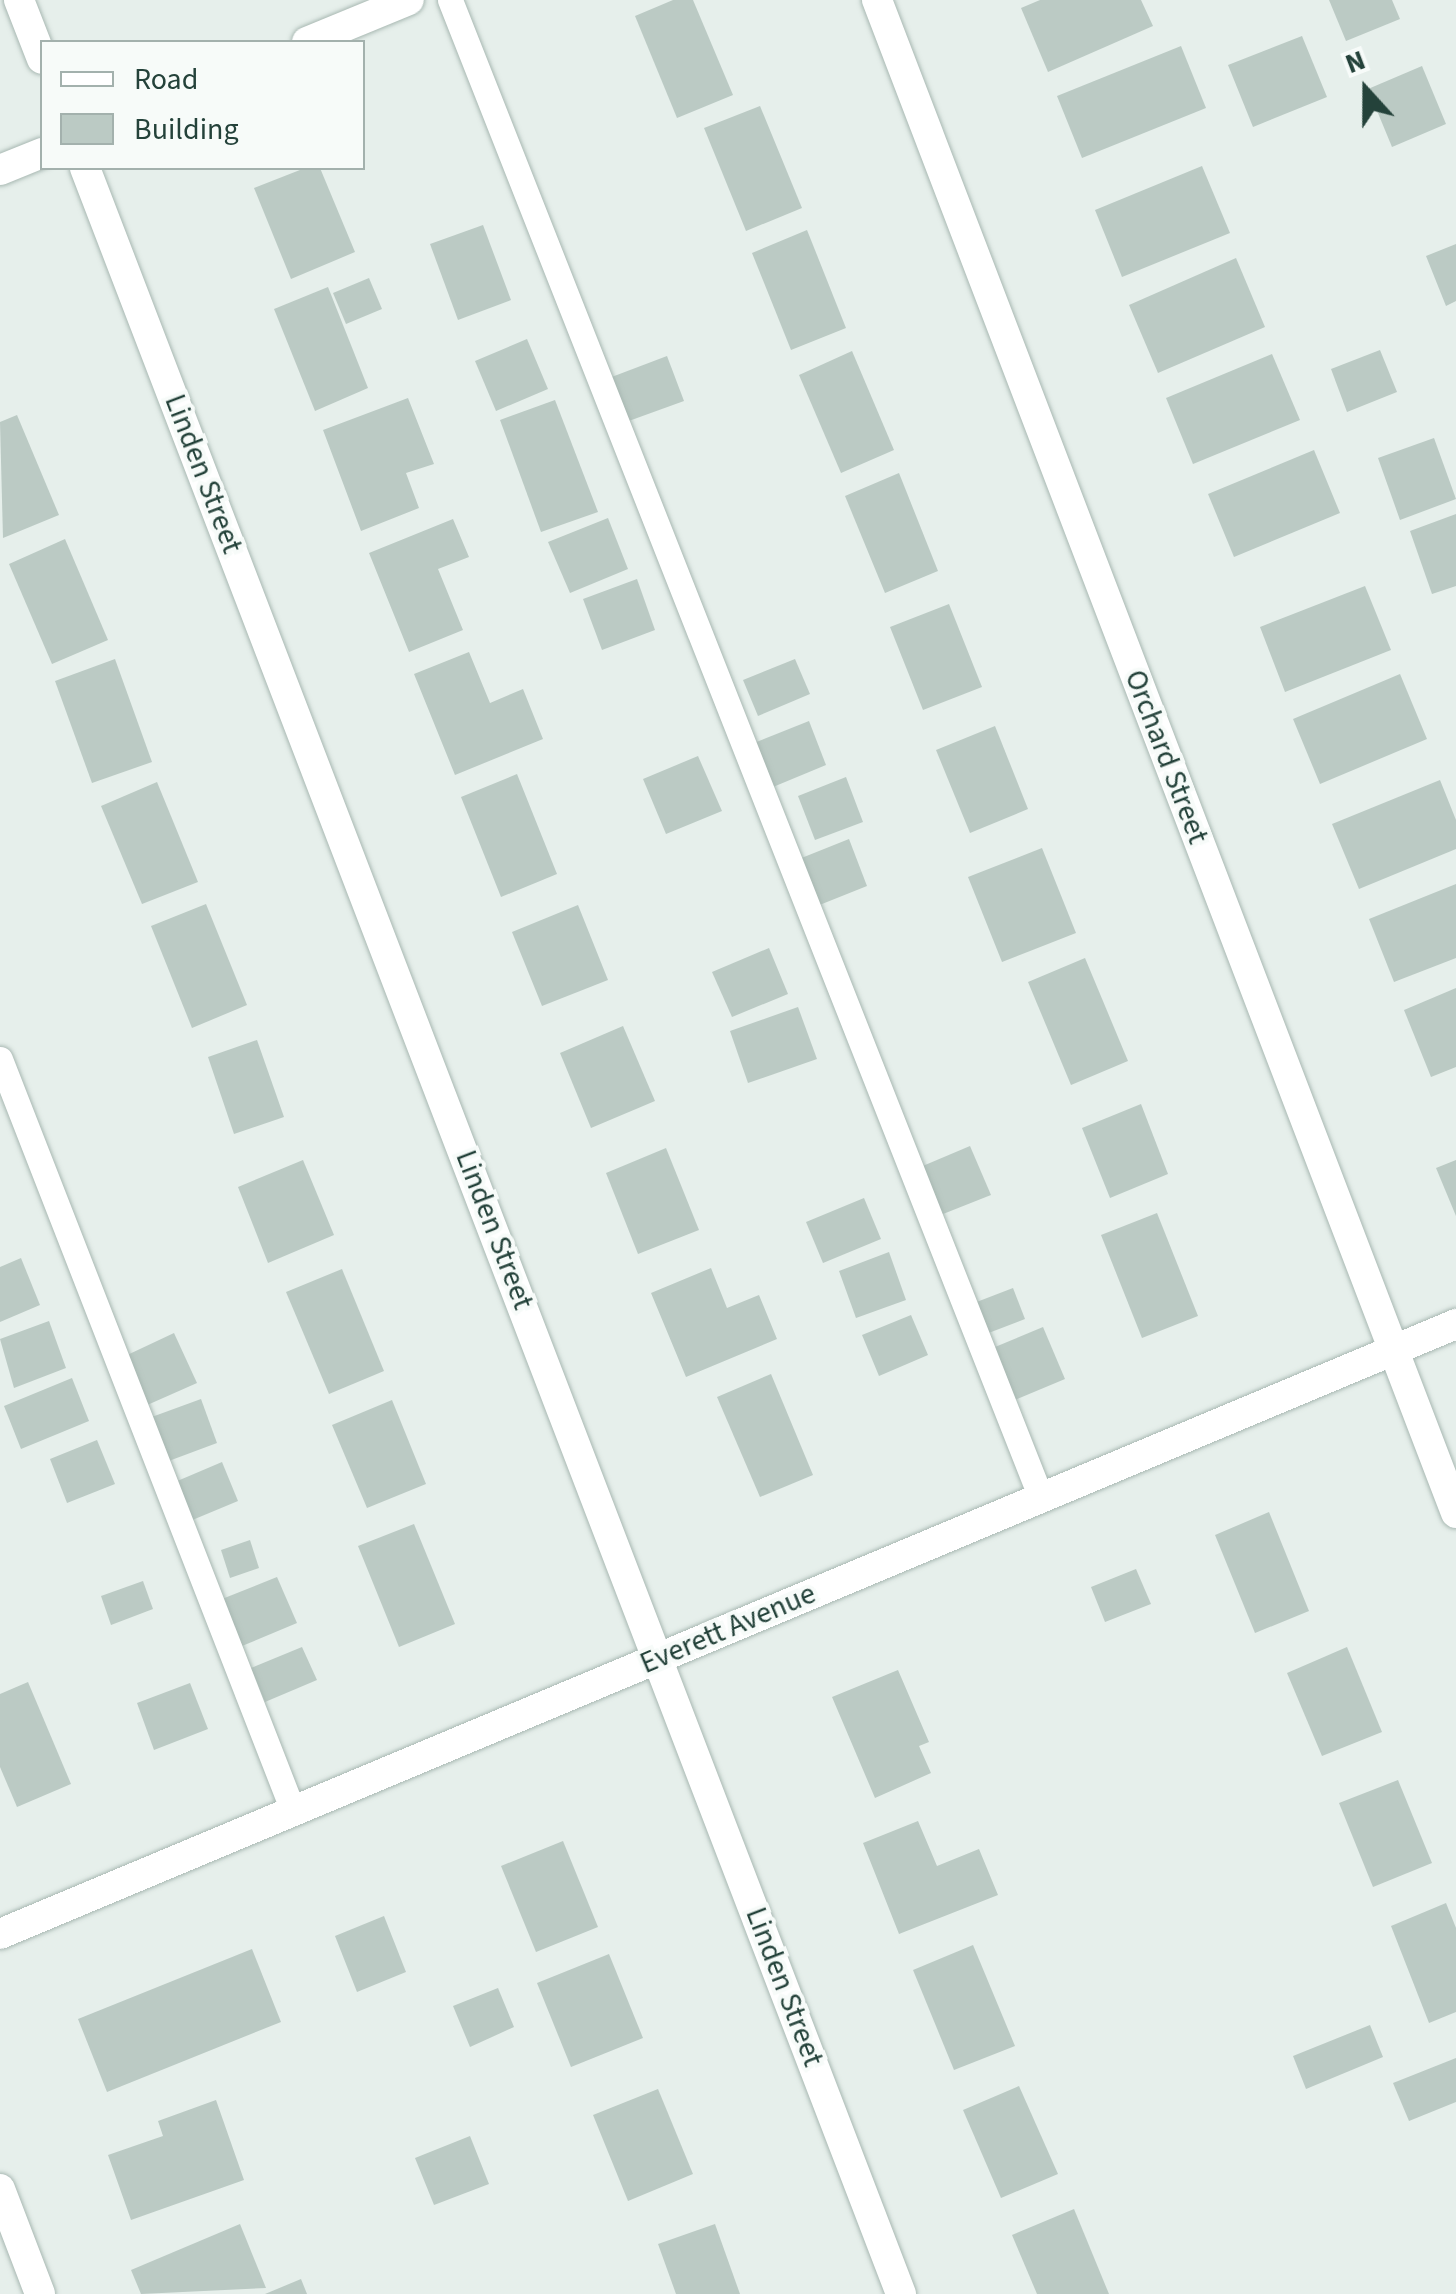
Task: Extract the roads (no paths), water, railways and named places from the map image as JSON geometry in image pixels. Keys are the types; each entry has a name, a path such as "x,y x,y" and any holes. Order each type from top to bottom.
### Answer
{"street":[{"path":"19,0 40,55"},
{"path":"312,40 409,0"},
{"name":"Orchard Street","path":"876,0 1456,1513"},
{"path":"0,170 40,154"},
{"name":"Linden Street","path":"86,170 901,2294"},
{"name":"Everett Avenue","path":"0,1934 1456,1324"},
{"path":"0,2190 40,2294"}],"lane":[{"path":"450,0 1041,1498"},
{"path":"0,1059 293,1812"}]}
